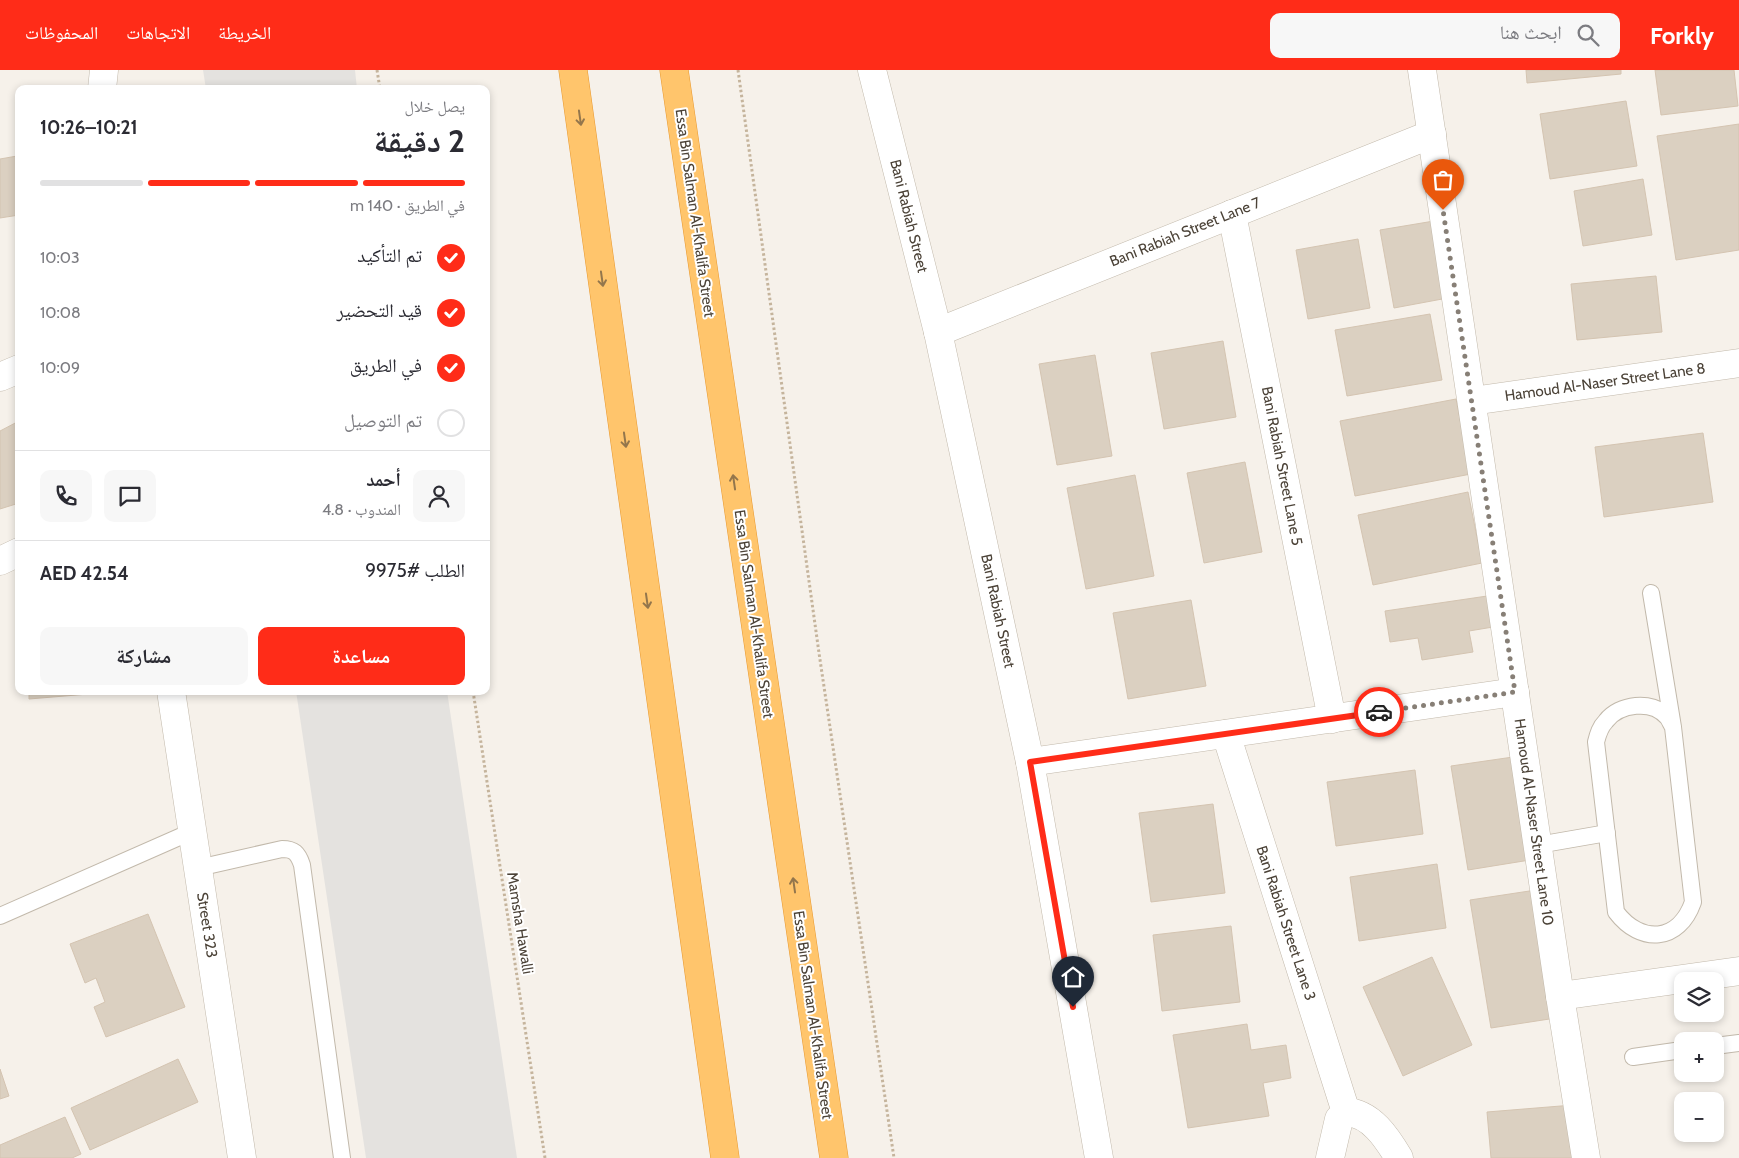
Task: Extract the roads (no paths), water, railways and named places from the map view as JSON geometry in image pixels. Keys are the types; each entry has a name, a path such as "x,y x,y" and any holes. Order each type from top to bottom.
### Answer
{"highway":[{"path":"573,70 725,1158"},
{"name":"Essa Bin Salman Al-Khalifa Street","path":"674,70 834,1158"}],"street":[{"path":"102,85 104,70"},
{"name":"Bani Rabiah Street","path":"872,70 938,332 1030,762 1099,1158"},
{"name":"Hamoud Al-Naser Street Lane 10","path":"1422,70 1560,996 1586,1158"},
{"name":"Bani Rabiah Street Lane 7","path":"938,332 1432,134"},
{"name":"Bani Rabiah Street Lane 5","path":"1232,214 1332,718"},
{"name":"Hamoud Al-Naser Street Lane 8","path":"1472,401 1739,363"},
{"path":"0,377 15,371"},
{"path":"0,561 15,554"},
{"path":"1030,762 1515,692"},
{"name":"Street 323","path":"172,695 242,1158"},
{"name":"Bani Rabiah Street Lane 3","path":"1226,734 1346,1112"},
{"path":"1560,996 1739,971"},
{"path":"1330,1158 1338,1119 1346,1112 1358,1114 1377,1128 1387,1139 1398,1158"}],"lane":[{"path":"1651,593 1673,727 1693,902 1689,914 1670,931 1646,934 1634,930 1616,912 1596,742 1600,730 1607,719 1617,711 1630,706 1656,709 1667,716 1673,727"},
{"path":"0,916 193,831"},
{"path":"1538,846 1607,833"},
{"path":"198,868 282,849 292,849 298,855 302,865 342,1158"},
{"path":"1724,1045 1739,1043"},
{"path":"1633,1057 1674,1051"}]}
